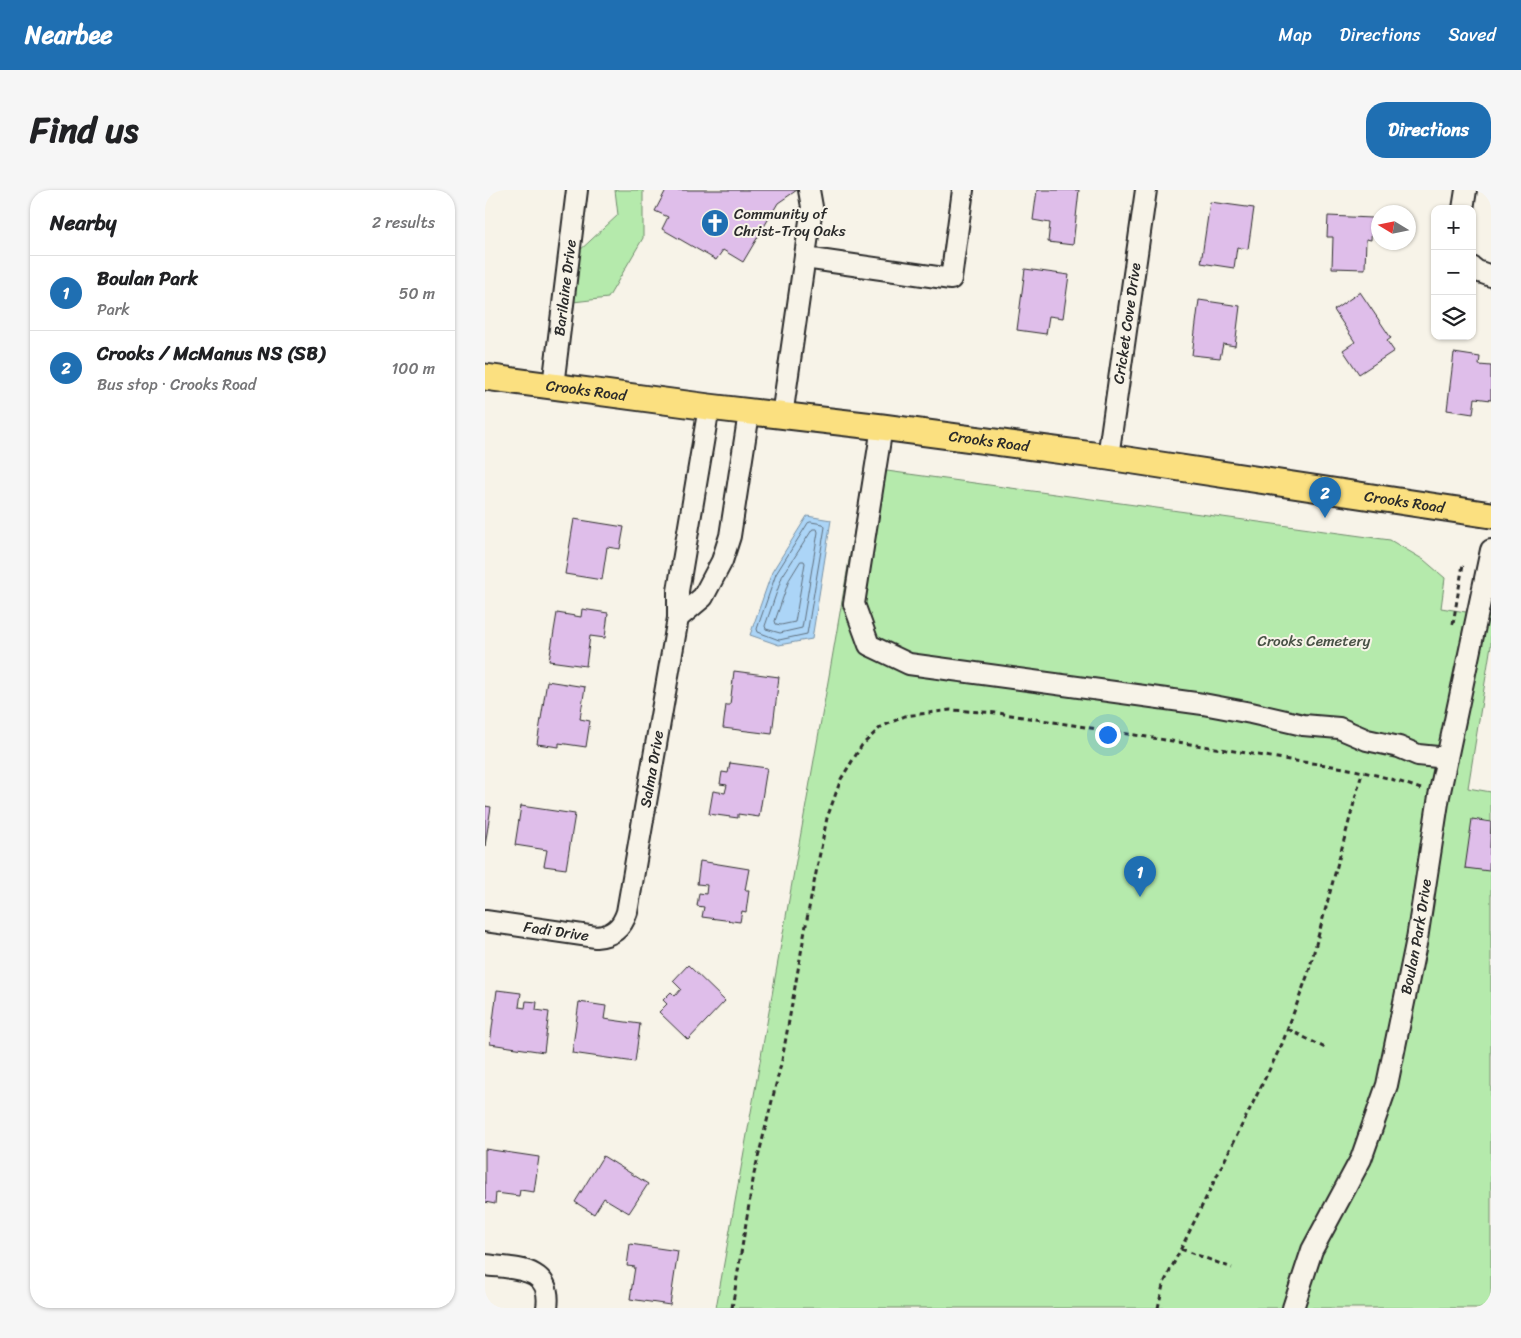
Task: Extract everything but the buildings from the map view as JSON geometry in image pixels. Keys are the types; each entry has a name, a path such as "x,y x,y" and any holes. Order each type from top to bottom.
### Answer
{"main road":[{"name":"Crooks Road","path":"485,377 709,408 883,427 1108,457 1491,515"}],"street":[{"name":"Barilaine Drive","path":"553,386 577,190"},
{"path":"782,416 812,207 809,190"},
{"path":"805,258 951,279 963,190"},
{"name":"Cricket Cove Drive","path":"1108,457 1146,190"},
{"path":"1464,205 1466,190"},
{"path":"1476,270 1491,276"},
{"name":"Salma Drive","path":"624,921 677,618 678,591 709,408"},
{"path":"677,618 703,597 722,561 730,536 749,412"},
{"path":"883,427 854,604 869,645 909,664 1203,704 1303,725 1339,728 1367,740 1399,747 1418,755 1447,758"},
{"name":"Boulan Park Drive","path":"1293,1308 1312,1250 1361,1159 1387,1085 1417,939 1439,796 1491,550"},
{"name":"Fadi Drive","path":"485,922 596,937 607,936 624,921"},
{"path":"485,1265 528,1271 538,1276 545,1284 548,1292 547,1308"}],"path":[{"path":"1451,631 1463,564"},
{"path":"732,1308 754,1174 782,1060 827,818 841,779 862,745 881,728 905,716 951,710 998,713 1292,761 1332,765 1403,782 1425,791"},
{"path":"1158,1308 1163,1285 1282,1044 1309,974 1362,773"},
{"path":"1288,1029 1325,1048"},
{"path":"1181,1249 1232,1268"}],"green space":[{"path":"615,190 643,190 643,238 608,298 573,302 577,253 618,215"},
{"name":"Crooks Cemetery","path":"865,468 1390,540 1424,560 1445,578 1441,608 1491,616 1491,645 1468,788 1491,792 1491,1308 716,1308"}],"water":[{"path":"807,516 831,520 812,639 779,645 750,635 772,572"}],"place":[{"name":"Community of Christ-Troy Oaks","path":"715,223"},
{"name":"Crooks / McManus NS (SB)","path":"1325,518"},
{"name":"Boulan Park","path":"1140,897"}]}
